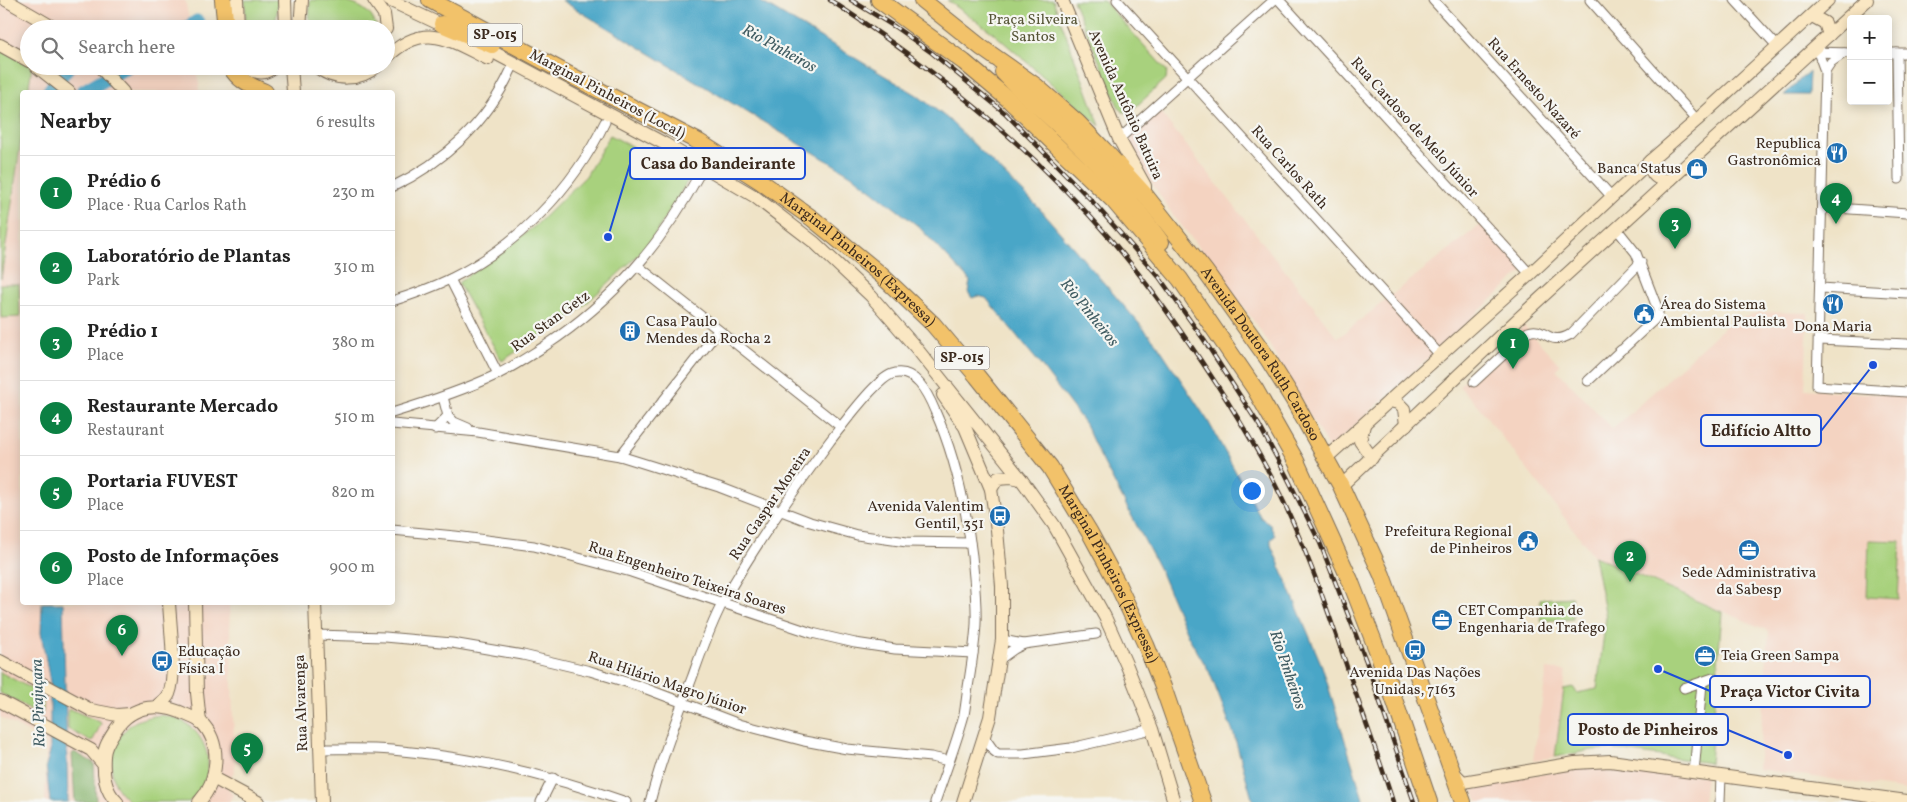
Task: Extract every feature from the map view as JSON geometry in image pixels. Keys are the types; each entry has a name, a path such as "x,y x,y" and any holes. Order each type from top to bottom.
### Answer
{"highway":[{"path":"223,0 225,20"},
{"name":"Marginal Pinheiros (Expressa)","path":"430,0 699,142 760,181 813,219 880,274 933,324 1050,467 1090,533 1116,581 1146,645 1163,687 1201,798"},
{"path":"879,0 964,62 1008,99 1112,200 1180,279 1255,389 1296,462 1354,588 1429,802"},
{"name":"Avenida Doutora Ruth Cardoso","path":"922,0 982,48 1036,86 1078,123 1146,195 1206,271 1268,359 1341,486 1382,575 1463,802"},
{"path":"442,24 560,70"},
{"path":"982,48 1013,83 1077,142 1110,177 1146,221 1166,250 1180,279"},
{"path":"235,75 261,90"}],"main road":[{"path":"6,0 41,20"},
{"path":"236,0 237,20"},
{"path":"285,0 285,20"},
{"path":"301,20 302,0"},
{"path":"374,0 384,14 385,20"},
{"name":"Marginal Pinheiros (Local)","path":"389,0 442,24 537,77 665,144 754,196 800,232 871,296 917,349 1021,479 1054,525 1105,617 1127,666 1152,729 1174,802"},
{"name":"Avenida Antônio Batuira","path":"1062,0 1119,139 1145,186 1146,195"},
{"path":"1326,458 1530,274 1650,161 1698,120 1828,0"},
{"path":"1341,486 1616,228 1814,52 1829,35 1867,0"},
{"path":"1812,16 1825,23 1829,35"},
{"path":"395,51 406,42 429,36 453,41 511,70 735,192 786,229 828,265 874,310 906,346 954,409 974,448 990,489 1000,558 1002,640 990,717 963,802"},
{"path":"0,45 20,56"},
{"path":"47,75 66,90"},
{"path":"107,75 121,90"},
{"path":"292,75 293,90"},
{"path":"335,75 350,78 361,75"},
{"path":"1650,161 1651,172 1655,178 1664,181 1671,179"},
{"path":"1402,389 1403,398 1406,403 1422,410"},
{"path":"1389,401 1398,403 1404,408 1406,425"},
{"path":"1364,425 1360,441 1372,458"},
{"path":"990,489 998,478 1010,476 1021,479"},
{"path":"158,706 168,696 172,677 169,605"},
{"path":"195,605 197,694 200,722"},
{"name":"Rua Alvarenga","path":"315,605 322,802"},
{"path":"0,662 91,710 105,713 130,714"},
{"path":"0,701 91,750 103,764"},
{"path":"117,802 105,784 104,751 118,725 130,714 142,708 158,706 174,708 200,722 209,734 214,748 216,763 214,778 199,802"},
{"path":"1452,771 1463,782 1574,763 1610,761 1841,797 1902,801"},
{"path":"214,778 247,800"}],"street":[{"name":"Rua Carlos Rath","path":"1117,0 1440,355"},
{"path":"1119,139 1274,0"},
{"name":"Rua Cardoso de Melo Júnior","path":"1279,0 1530,274"},
{"name":"Rua Ernesto Nazaré","path":"1433,0 1612,197"},
{"path":"1590,0 1698,120"},
{"path":"1735,0 1778,47"},
{"path":"1814,52 1847,53"},
{"path":"1814,52 1825,71 1817,386 1907,392"},
{"path":"1899,179 1893,53 1907,53"},
{"path":"1825,71 1831,62 1847,54"},
{"path":"395,186 417,175 465,137 489,110 499,95 511,70"},
{"path":"395,300 450,279 499,248 537,217 574,176 594,145 605,122"},
{"name":"Rua Stan Getz","path":"395,412 443,397 498,374 526,358 577,323 638,266 671,222 700,173"},
{"path":"1822,207 1907,213"},
{"path":"1588,381 1658,316 1657,304 1641,262 1633,248 1616,228"},
{"path":"1474,382 1528,332 1538,331 1554,340 1565,338 1571,334 1641,262"},
{"path":"638,266 841,427"},
{"path":"450,279 498,374"},
{"path":"1820,288 1907,293"},
{"path":"620,456 718,331"},
{"path":"1819,340 1907,344"},
{"name":"Rua Gaspar Moreira","path":"650,802 682,703 722,603 780,511 841,427 884,378 902,373 915,379 923,387 932,404 960,482 970,543"},
{"path":"443,397 448,416 457,424 478,432"},
{"path":"435,429 448,416"},
{"path":"395,424 478,432 620,456 719,487 810,522 857,534 906,542 970,543 976,591 973,653 964,713 935,802"},
{"name":"Rua Engenheiro Teixeira Soares","path":"395,530 534,546 631,572 812,633 895,649 973,653"},
{"path":"1002,640 1024,644 1096,634"},
{"name":"Rua Hilário Magro Júnior","path":"316,636 385,637 452,643 523,655 598,673 639,686 739,724 804,741 847,749 931,757 949,762"},
{"path":"1000,659 1024,644"},
{"path":"1684,688 1713,678"},
{"path":"1694,773 1702,683"},
{"path":"984,737 994,752 998,754 1023,754 1071,748 1152,729"},
{"path":"320,748 390,750 493,764 553,778 626,802"},
{"path":"1720,802 1721,777"},
{"path":"541,802 553,778"}],"shaded area":[{"path":"0,0 185,0 189,20 20,20 20,75 197,75 199,90 20,90 20,605 229,605 235,771 225,784 233,795 229,802 45,802 46,742 0,717"},
{"path":"1157,108 1338,338 1481,224 1524,270 1329,449 1263,334 1210,261 1173,215 1123,139"},
{"name":"Sede Administrativa da Sabesp","path":"1760,312 1808,313 1805,389 1907,396 1907,790 1758,769 1769,631 1594,556 1479,407 1459,386 1524,326 1560,365 1556,369 1613,429 1730,322"},
{"path":"1547,669 1566,671 1555,757 1533,760"},
{"path":"1596,766 1706,776 1703,802 1478,802 1473,789 1533,775"}],"green space":[{"path":"245,0 278,0 276,20 246,20"},
{"path":"310,0 331,0 360,7 368,12 373,20 309,20"},
{"name":"Praça Silveira Santos","path":"947,0 1053,0 1100,126 992,32"},
{"name":"Praça Silveira Santos","path":"1073,0 1103,0 1167,71 1166,79 1130,112 1123,112 1119,108"},
{"path":"0,50 20,60 20,75 31,75 28,90 20,90 20,147 1,279"},
{"path":"610,135 690,177 651,241 632,261 576,313 502,361 458,283 535,226 586,176"},
{"path":"0,284 19,284 20,317 1,318"},
{"path":"1869,540 1901,541 1898,599 1867,597"},
{"path":"1594,556 1722,612 1710,763 1610,749 1592,750 1555,757 1564,689 1573,687 1577,693 1597,689 1606,617"},
{"path":"1572,597 1573,619 1541,621 1540,599"},
{"path":"0,672 43,695 43,712 39,714 0,693"},
{"path":"70,709 100,722 101,724 93,740 90,741 68,729 68,710"},
{"path":"160,715 173,717 184,722 198,735 203,743 208,761 208,771 205,780 189,802 131,802 116,786 113,776 112,755 121,735 131,724 142,719"},
{"path":"74,752 94,763 96,802 75,802 72,754"}],"water":[{"name":"Rio Pinheiros","path":"561,0 758,0 917,95 948,119 1038,207 1157,344 1208,421 1261,518 1269,523 1275,536 1271,539 1271,545 1322,666 1364,802 1253,802 1234,735 1209,671 1188,636 1160,570 1085,424 1039,363 986,298 978,296 972,298 968,292 970,281 918,226 856,178"},
{"path":"1809,71 1808,95 1784,95"},
{"path":"42,605 63,605 68,802 50,802 46,765 50,752 50,682 41,633"}],"waterway":[{"name":"Rio Pirajuçara","path":"50,90 61,75"},
{"name":"Rio Pirajuçara","path":"86,90 112,75"}],"railway":[{"path":"830,0 907,53 944,82 980,111 1049,174 1113,242 1180,330 1237,417 1280,494 1312,569 1331,620 1393,802"},
{"path":"851,0 932,53 1005,113 1092,201 1159,277 1204,340 1259,425 1320,543 1366,661 1414,802"}],"place":[{"name":"Republica Gastronômica","path":"1837,153"},
{"name":"Banca Status","path":"1697,169"},
{"name":"Restaurante Mercado","path":"1836,224"},
{"name":"Casa do Bandeirante","path":"608,237"},
{"name":"Prédio 1","path":"1675,249"},
{"name":"Dona Maria","path":"1833,304"},
{"name":"Área do Sistema Ambiental Paulista","path":"1644,314"},
{"name":"Casa Paulo Mendes da Rocha 2","path":"630,331"},
{"name":"Edifício Altto","path":"1873,365"},
{"name":"Prédio 6","path":"1513,369"},
{"name":"Avenida Valentim Gentil, 351","path":"1000,516"},
{"name":"Prefeitura Regional de Pinheiros","path":"1528,541"},
{"name":"Sede Administrativa da Sabesp","path":"1749,550"},
{"name":"Laboratório de Plantas","path":"1630,582"},
{"name":"CET Companhia de Engenharia de Trafego","path":"1442,620"},
{"name":"Avenida Das Nações Unidas, 7163","path":"1415,650"},
{"name":"Posto de Informações","path":"122,656"},
{"name":"Teia Green Sampa","path":"1705,656"},
{"name":"Educação Física I","path":"162,661"},
{"name":"Praça Victor Civita","path":"1658,669"},
{"name":"Posto de Pinheiros","path":"1788,755"},
{"name":"Portaria FUVEST","path":"247,774"}]}
